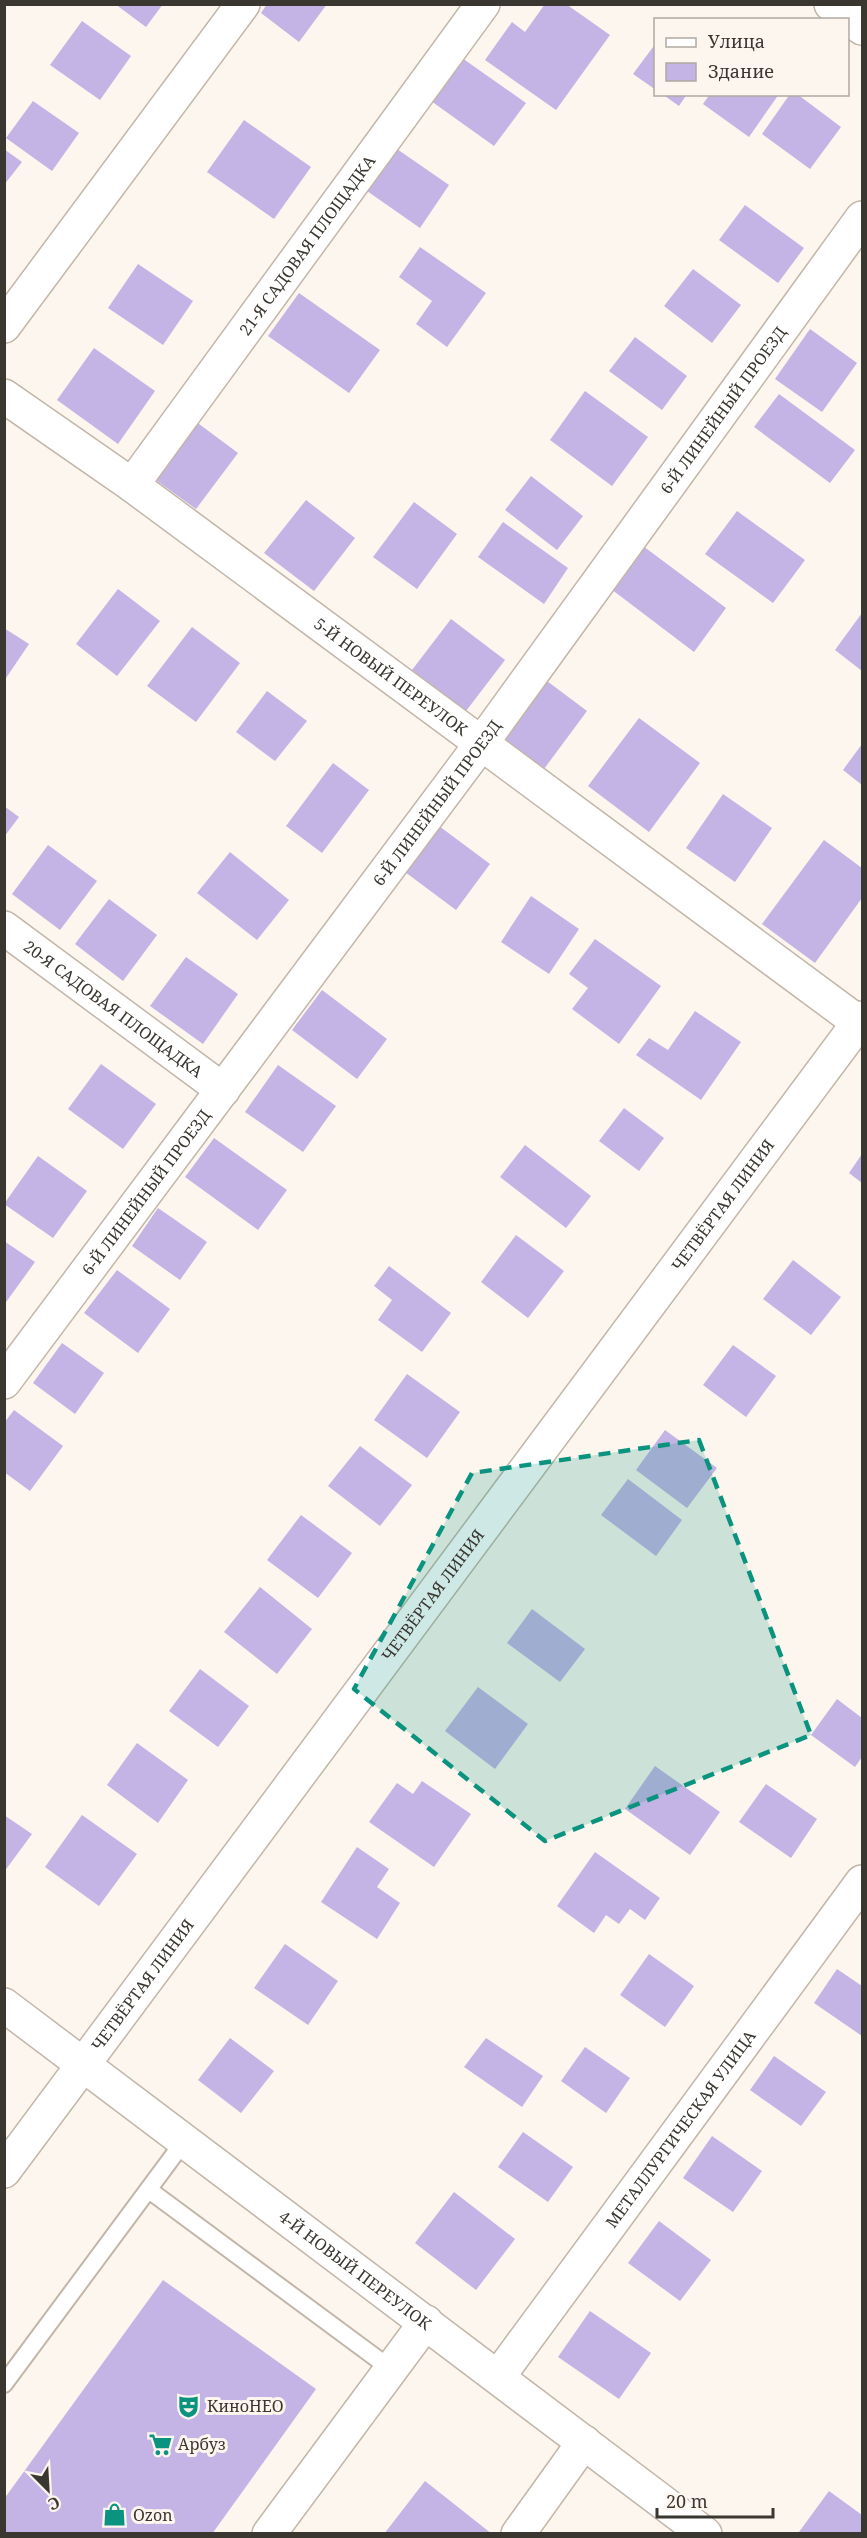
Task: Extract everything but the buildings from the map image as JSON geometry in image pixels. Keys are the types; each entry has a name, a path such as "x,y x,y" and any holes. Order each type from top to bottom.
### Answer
{"street":[{"path":"4,326 243,4"},
{"name":"21-Я САДОВАЯ ПЛОЩАДКА","path":"132,485 483,4"},
{"path":"831,4 862,28"},
{"name":"6-Й ЛИНЕЙНЫЙ ПРОЕЗД","path":"4,1382 482,744 862,218"},
{"name":"5-Й НОВЫЙ ПЕРЕУЛОК","path":"4,396 132,485 861,1022"},
{"name":"20-Я САДОВАЯ ПЛОЩАДКА","path":"4,928 223,1090"},
{"name":"ЧЕТВЁРТАЯ ЛИНИЯ","path":"4,2171 861,1022"},
{"name":"МЕТАЛЛУРГИЧЕСКАЯ УЛИЦА","path":"498,2377 862,1882"},
{"name":"4-Й НОВЫЙ ПЕРЕУЛОК","path":"4,2005 705,2534"},
{"path":"269,2534 426,2322"},
{"path":"518,2534 584,2442"}],"lane":[{"path":"4,2384 185,2140"},
{"path":"149,2190 391,2369"}],"highlighted area":[{"path":"699,1440 811,1735 545,1841 354,1689 472,1473"}],"place":[{"name":"КиноНЕО","path":"189,2406"},
{"name":"Арбуз","path":"160,2444"},
{"name":"Ozon","path":"115,2515"}]}
